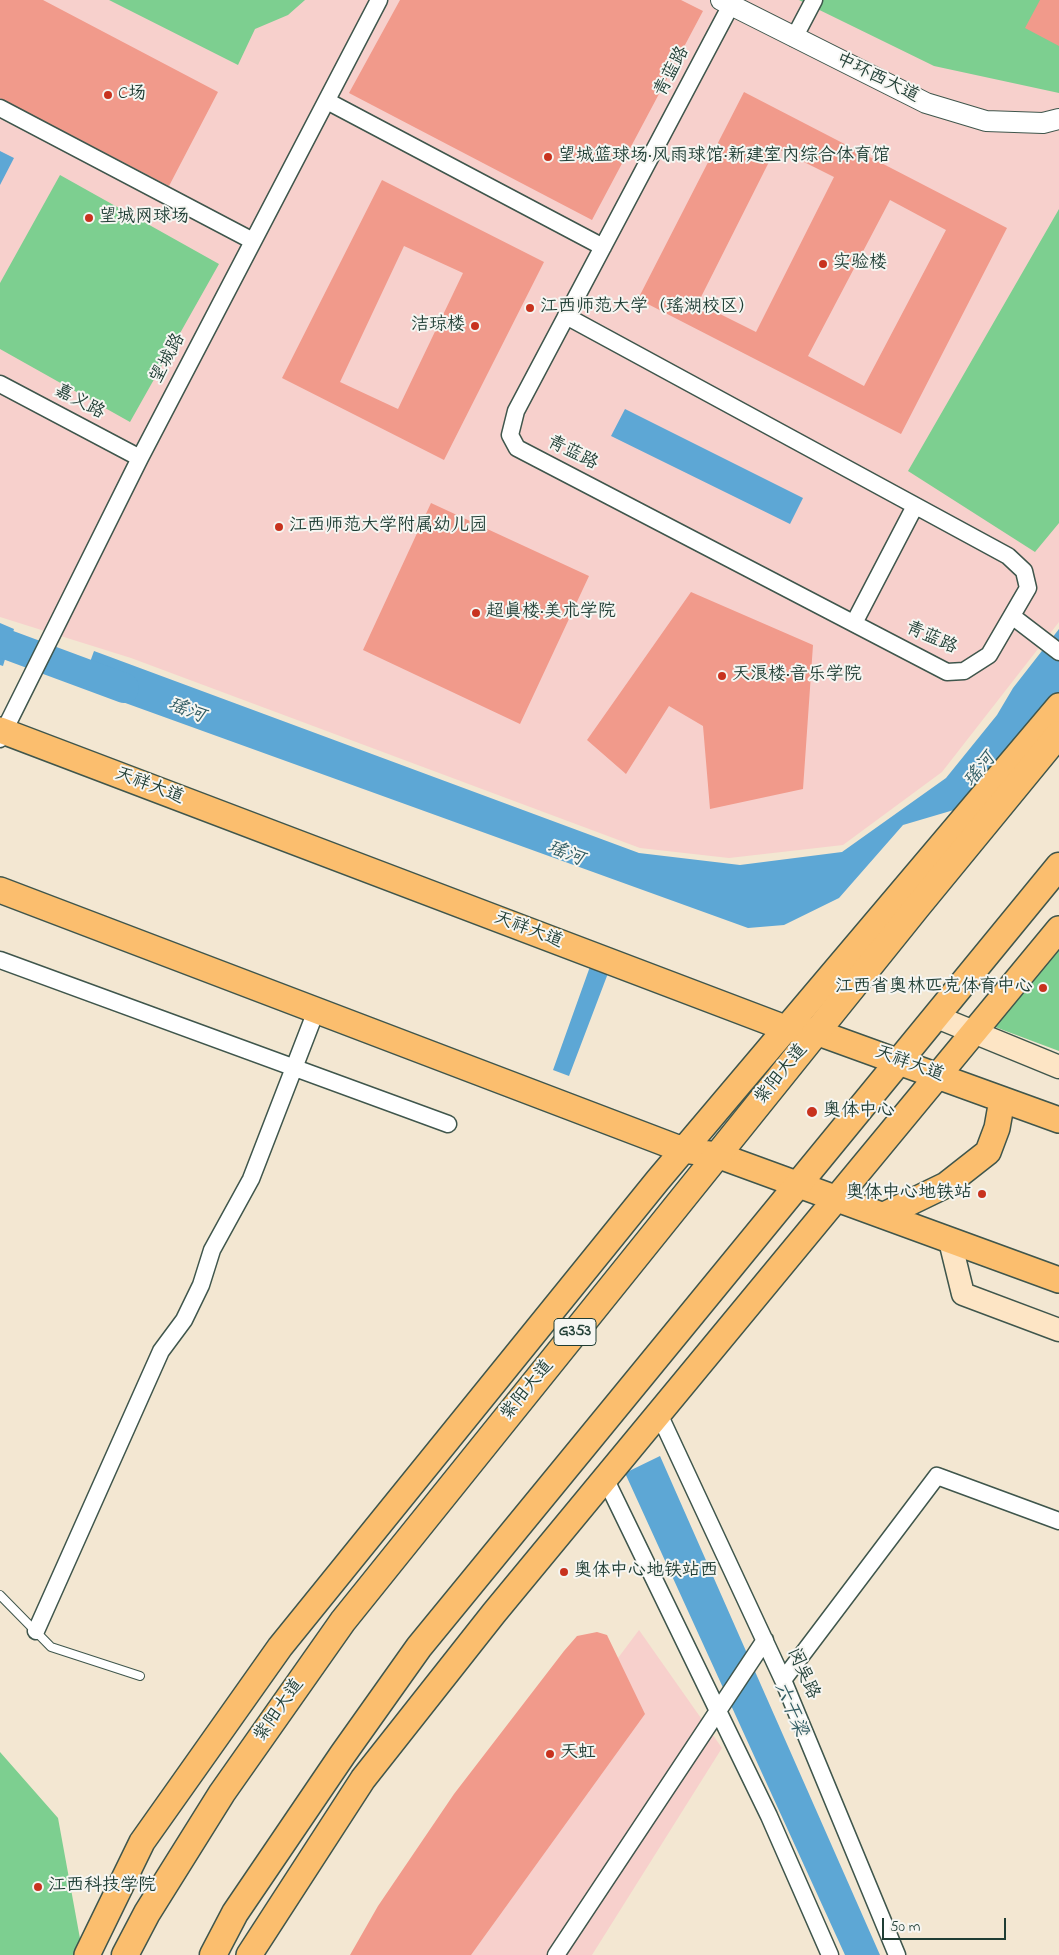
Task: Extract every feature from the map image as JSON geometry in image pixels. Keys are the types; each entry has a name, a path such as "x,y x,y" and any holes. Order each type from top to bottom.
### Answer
{"highway":[{"name":"紫阳大道","path":"125,1955 147,1913 222,1793 343,1621 816,1032 1059,734"},
{"path":"213,1955 235,1913 343,1754 419,1647 1059,866"}],"main road":[{"path":"86,1955 142,1842 280,1646 683,1150 1059,706"},
{"name":"天祥大道","path":"4,728 785,1028 816,1032 1059,1120"},
{"path":"0,890 683,1150 717,1155 1059,1280"},
{"path":"249,1955 363,1779 494,1613 1059,930"},
{"path":"937,1017 1059,1067"},
{"path":"884,1215 946,1185 988,1152 997,1128 1002,1100"},
{"path":"950,1241 963,1294 1059,1330"}],"street":[{"name":"望城路","path":"4,728 140,458 379,0"},
{"path":"794,38 814,0"},
{"name":"中环西大道","path":"726,3 926,104 986,122 1051,121"},
{"name":"青蓝路","path":"566,316 1008,556 1024,571 1028,588 989,655 964,671 947,672 517,448 510,435 516,411 566,316 603,247 726,3"},
{"path":"327,101 603,247"},
{"path":"0,108 254,241"},
{"name":"嘉义路","path":"0,384 140,458"},
{"path":"854,623 915,506"},
{"path":"1012,616 1059,652"},
{"path":"0,960 448,1124"},
{"path":"36,1631 161,1351 184,1320 201,1284 212,1250 251,1179 316,1011"},
{"name":"闵吴路","path":"659,1414 784,1680 897,1955"},
{"path":"784,1680 937,1476 1059,1521"},
{"path":"605,1478 770,1816 830,1955"},
{"path":"556,1955 765,1640"}],"lane":[{"path":"0,1595 51,1647 140,1676"}],"shaded area":[{"name":"江西师范大学（瑶湖校区）","path":"0,0 1059,0 1059,622 942,772 843,845 729,858 640,848 131,658 0,617"},
{"path":"639,1630 722,1748 592,1955 395,1955"}],"green space":[{"path":"109,0 305,0 288,15 255,29 238,65"},
{"path":"799,0 1059,0 1059,93 934,66"},
{"path":"60,175 219,264 130,422 0,349 0,283"},
{"path":"1059,209 1059,523 1035,552 908,471"},
{"name":"江西省奥林匹克体育中心","path":"1059,950 1059,1051 995,1027"},
{"name":"江西科技学院","path":"0,1752 58,1818 83,1955 0,1955"}],"water":[{"path":"0,151 14,158 0,185"},
{"path":"625,409 803,498 790,524 611,436"},
{"path":"0,623 14,629 3,666 0,665"},
{"path":"1059,629 1059,692 964,807 903,825 839,898 784,925 748,928 81,687 94,651 639,853 740,865 842,852 946,778 997,715 1013,688"},
{"path":"592,961 610,968 569,1076 553,1070"},
{"path":"660,1456 880,1955 845,1955 625,1473"}],"building":[{"name":"C场","path":"0,0 43,0 218,92 169,186 0,98"},
{"name":"望城篮球场·风雨球馆·新建室内综合体育馆","path":"400,0 681,0 703,11 592,220 349,93"},
{"path":"1040,0 1059,0 1059,46 1025,28"},
{"name":"实验楼","path":"744,92 1007,228 901,434 638,299","holes":["776,148 834,177 756,332 698,303","890,200 946,230 864,386 808,356"]},
{"name":"洁琼楼","path":"382,180 544,262 444,460 282,378","holes":["404,246 463,273 398,409 340,382"]},
{"name":"超真楼·美术学院","path":"431,503 589,576 520,724 363,650"},
{"name":"天浪楼·音乐学院","path":"691,592 813,645 803,789 710,809 703,726 669,706 626,774 587,740"},
{"name":"天虹","path":"597,1632 607,1635 645,1714 471,1955 350,1955 378,1906 454,1794 577,1636"}],"waterway":[{"name":"瑶河","path":"0,642 124,688"}],"place":[{"name":"C场","path":"108,95"},
{"name":"望城篮球场·风雨球馆·新建室内综合体育馆","path":"548,157"},
{"name":"望城网球场","path":"89,218"},
{"name":"实验楼","path":"823,264"},
{"name":"江西师范大学（瑶湖校区）","path":"530,308"},
{"name":"洁琼楼","path":"475,326"},
{"name":"江西师范大学附属幼儿园","path":"279,527"},
{"name":"超真楼·美术学院","path":"476,613"},
{"name":"天浪楼·音乐学院","path":"722,676"},
{"name":"江西省奥林匹克体育中心","path":"1043,988"},
{"name":"奥体中心","path":"812,1112"},
{"name":"奥体中心地铁站","path":"982,1194"},
{"name":"奥体中心地铁站西","path":"564,1572"},
{"name":"天虹","path":"550,1754"},
{"name":"江西科技学院","path":"38,1887"}],"water label":[{"name":"六干梁","path":"789,1710"}]}
